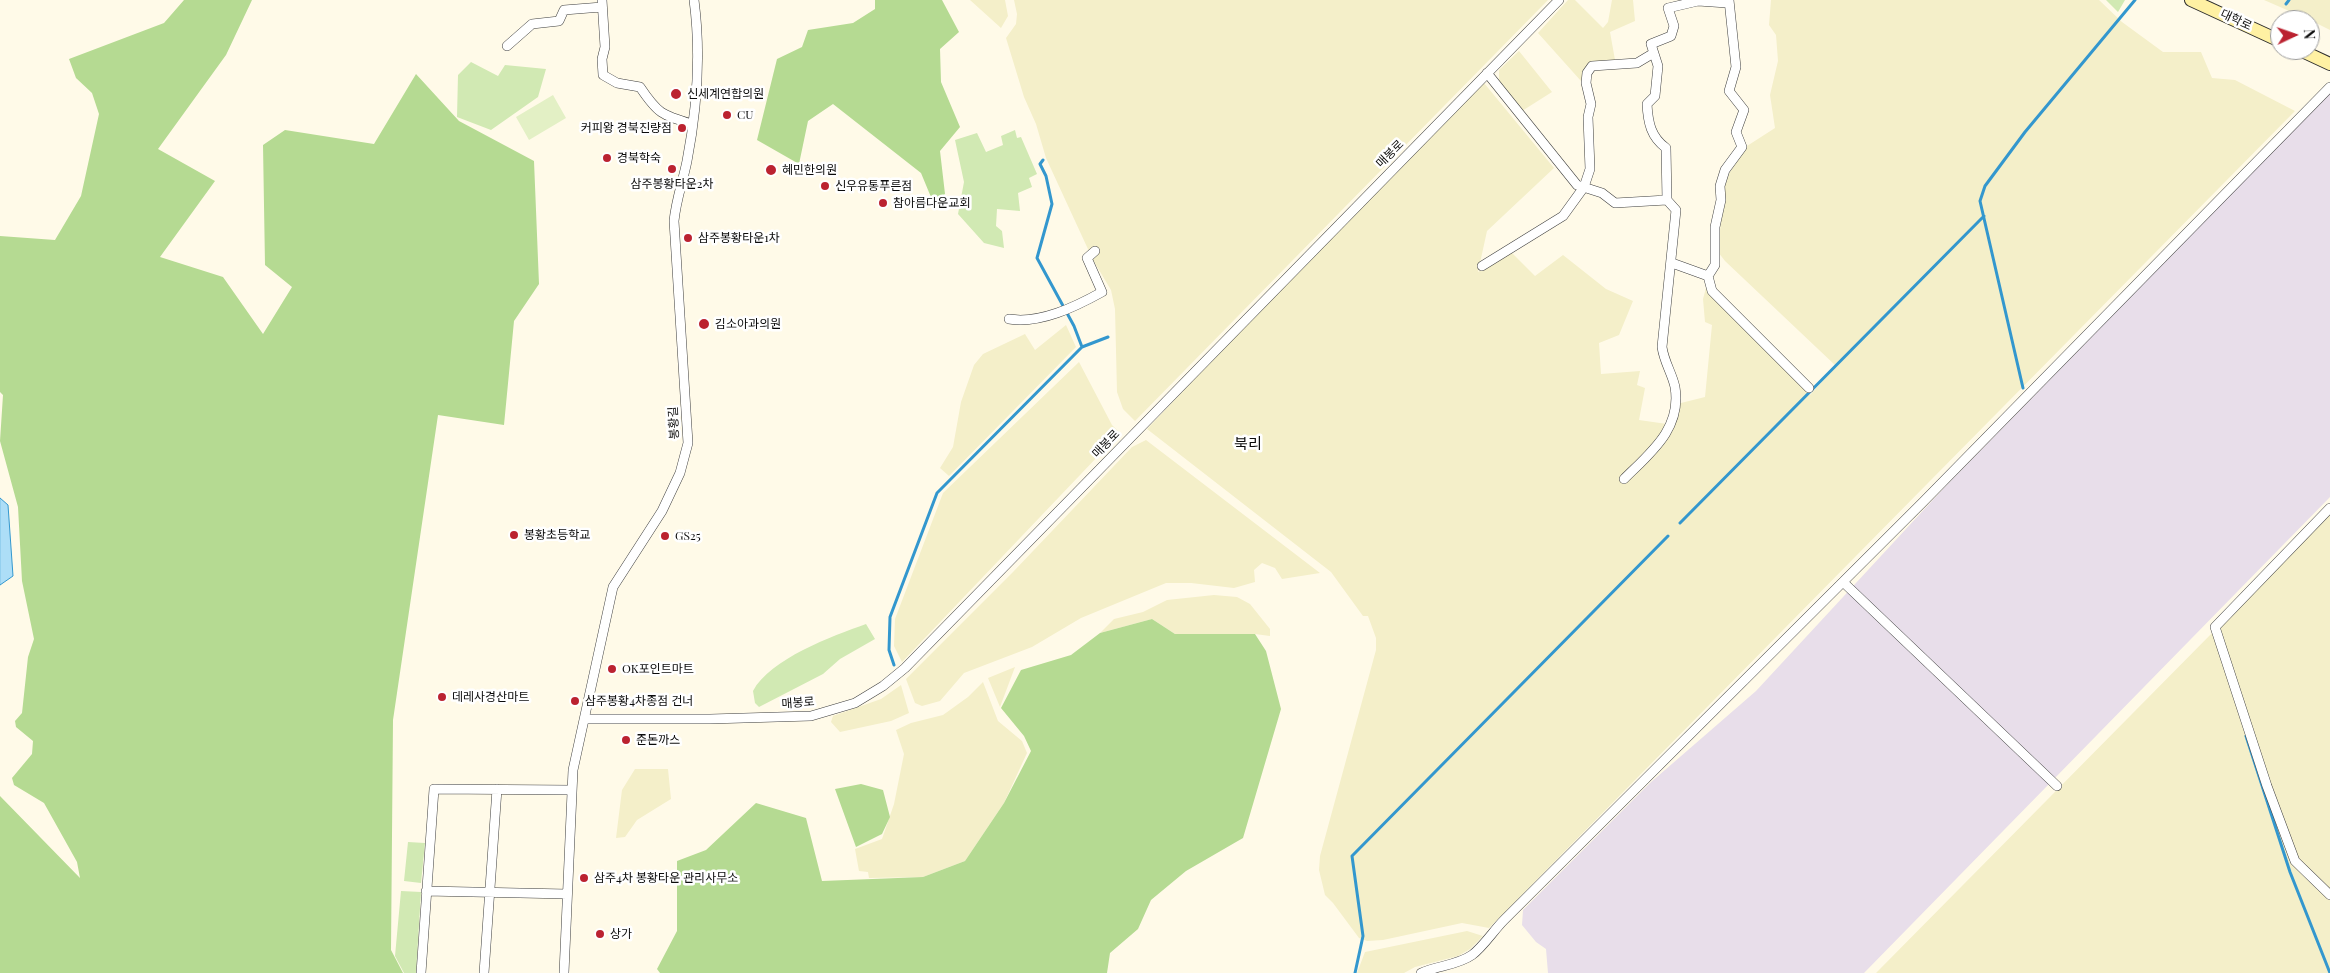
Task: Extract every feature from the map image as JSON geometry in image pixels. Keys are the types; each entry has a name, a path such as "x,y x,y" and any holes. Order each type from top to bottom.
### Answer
{"main road":[{"name":"대학로","path":"2192,0 2270,36"}],"street":[{"name":"봉황길","path":"564,973 573,770 586,719 612,588 662,510 686,456 688,444 674,221 676,200 687,162 697,84 697,37 694,0"},
{"name":"매봉로","path":"586,719 710,720 811,716 855,703 894,678 1559,0"},
{"path":"1624,480 1662,441 1674,418 1675,386 1663,360 1662,347 1676,210 1667,200 1666,148 1655,140 1648,116 1647,104 1655,96 1658,66 1652,54 1651,44 1671,36 1674,26 1668,8 1698,2 1728,1 1736,67 1729,91 1744,110 1736,132 1742,147 1725,170 1720,186 1721,200 1715,227 1716,265 1708,276"},
{"path":"507,46 532,24 559,21 564,10 602,4 605,47 602,59 603,75 617,83 640,87 654,107 664,116 692,124"},
{"path":"1482,266 1563,216 1584,187 1590,169 1588,117 1591,104 1586,83 1587,73 1592,66 1637,63 1652,54"},
{"path":"1487,73 1577,184 1602,194 1615,203 1667,200"},
{"path":"1421,973 1459,962 1478,950 1504,920 1843,582 2330,87"},
{"path":"1009,319 1022,321 1067,309 1102,292 1087,258 1095,251"},
{"path":"1672,263 1708,276"},
{"path":"1708,276 1712,291 1809,388"},
{"path":"2330,508 2215,627 2267,786 2295,861 2330,895"},
{"path":"1843,582 2057,786"},
{"path":"420,973 434,790 572,790"},
{"path":"484,973 497,790"},
{"path":"426,890 567,894"}],"shaded area":[{"path":"970,0 1005,0 1008,16 1001,28"},
{"path":"1014,0 1548,0 1135,421 1123,409 1117,392 1115,309 1111,290 1093,260 1046,158 1036,124 1024,97 1006,38 1016,24 1017,14"},
{"path":"1568,0 1575,0 1603,28 1608,22 1612,0 1633,0 1635,21 1610,32 1615,60 1594,62 1581,81 1538,33"},
{"path":"1771,0 2099,0 2122,22 2163,52 2201,52 2212,78 2235,80 2295,111 1489,928 1462,923 1383,940 1367,941 1359,938 1325,895 1319,870 1320,856 1376,650 1376,638 1368,616 1363,616 1331,572 1147,429 1352,215 1484,83 1554,168 1487,231 1478,272 1511,252 1535,276 1563,255 1606,289 1633,301 1619,335 1599,343 1601,374 1640,371 1637,385 1645,388 1639,420 1667,424 1677,404 1705,397 1712,325 1705,322 1703,299 1706,288 1810,395 1836,366 1725,261 1718,252 1724,188 1730,172 1747,146 1775,128 1770,95 1778,61 1776,35 1769,25"},
{"path":"2264,0 2330,0 2330,30 2320,25 2320,10 2287,10"},
{"path":"1519,51 1552,92 1522,111 1499,81 1499,70"},
{"path":"2330,93 2330,497 1864,973 1548,973 1546,949 1536,942 1522,925 1523,910 1650,783 1756,691 1943,489"},
{"path":"1066,325 1076,347 949,476 940,468 953,447 961,402 974,365 983,354 1025,334 1035,350"},
{"path":"1079,362 1112,425 1120,433 902,662 894,646 895,619 943,493"},
{"path":"1146,440 1320,573 1282,579 1275,568 1262,563 1254,570 1255,582 1234,588 1191,583 1166,583 1081,618 1032,647 964,673 940,701 922,706 915,703 906,679 1013,572 1132,447"},
{"path":"2330,515 2330,973 1876,973 2216,629"},
{"path":"1214,595 1237,597 1250,604 1270,629 1270,636 1255,634 1175,634 1152,619 1100,633 1114,619 1143,612 1167,600"},
{"path":"1015,667 1000,707 988,678"},
{"path":"983,682 998,721 1022,741 1027,753 1004,803 965,861 923,877 869,878 868,872 859,871 855,849 882,839 894,804 904,754 896,730 911,723 943,715 968,697"},
{"path":"901,685 909,713 891,721 840,732 831,722 833,716 881,699"},
{"path":"635,769 668,769 671,799 637,820 625,837 616,838 622,790"},
{"path":"1467,931 1483,936 1470,949 1458,956 1415,967 1404,973 1357,973 1365,952"}],"green space":[{"path":"184,0 252,0 226,55 158,149 215,181 160,257 223,277 263,334 292,287 265,265 263,145 285,130 374,144 416,74 459,121 534,161 539,284 514,321 504,425 438,415 393,720 391,950 403,973 0,973 0,796 80,878 77,862 44,803 14,785 12,778 32,754 33,741 16,727 15,721 22,713 28,657 34,639 22,581 18,507 0,441 3,395 0,392 0,236 55,240 81,196 99,114 92,93 76,78 69,59 164,23"},
{"path":"875,0 942,0 959,32 940,49 941,82 960,127 940,151 945,194 933,202 921,173 833,104 808,121 799,164 757,140 777,59 802,47 808,30 853,23 875,9"},
{"path":"2106,0 2125,0 2118,12"},
{"path":"471,62 498,76 505,65 546,69 538,97 491,130 457,117 458,75"},
{"path":"553,95 566,118 529,140 516,117"},
{"path":"1015,130 1017,138 1021,137 1037,174 1029,178 1032,187 1018,193 1020,211 997,209 996,226 1002,231 1004,248 984,243 958,214 964,182 955,140 977,133 986,152 1003,145 1001,136"},
{"path":"1152,619 1175,634 1255,634 1266,651 1281,709 1243,838 1186,871 1151,900 1138,929 1110,953 1107,973 660,973 657,969 677,931 677,861 706,850 756,803 806,818 822,881 923,877 965,861 1004,803 1031,751 1024,736 1001,708 1021,670 1071,655 1100,633"},
{"path":"866,624 875,639 840,659 823,674 759,707 755,703 753,691 761,679 787,659 820,642"},
{"path":"861,784 883,790 890,817 882,834 856,847 835,789"},
{"path":"408,842 425,843 421,883 404,881"},
{"path":"401,891 421,892 416,973 404,973 395,956"}],"water":[{"path":"0,498 8,505 13,576 0,585"}],"waterway":[{"path":"2023,388 1980,201 1985,186 2025,132 2135,0"},
{"path":"2286,4 2289,0"},
{"path":"1043,160 1040,164 1046,176 1052,204 1037,258 1074,326 1082,347"},
{"path":"1680,523 1984,216"},
{"path":"894,665 889,650 890,617 937,493 1082,347 1108,337"},
{"path":"1355,973 1363,936 1352,856 1668,536"},
{"path":"2246,736 2290,872 2330,973"}],"place":[{"name":"신세계연합의원","path":"676,94"},
{"name":"CU","path":"727,115"},
{"name":"커피왕 경북진량점","path":"682,128"},
{"name":"경북학숙","path":"607,158"},
{"name":"삼주봉황타운2차","path":"672,169"},
{"name":"혜민한의원","path":"771,170"},
{"name":"신우유통푸른점","path":"825,186"},
{"name":"참아름다운교회","path":"883,203"},
{"name":"삼주봉황타운1차","path":"688,238"},
{"name":"김소아과의원","path":"704,324"},
{"name":"봉황초등학교","path":"514,535"},
{"name":"GS25","path":"665,536"},
{"name":"OK포인트마트","path":"612,669"},
{"name":"데레사경산마트","path":"442,697"},
{"name":"삼주봉황4차종점 건너","path":"575,701"},
{"name":"준돈까스","path":"626,740"},
{"name":"삼주4차 봉황타운 관리사무소","path":"584,878"},
{"name":"상가","path":"600,934"}],"district":[{"name":"북리","path":"1248,444"}]}
